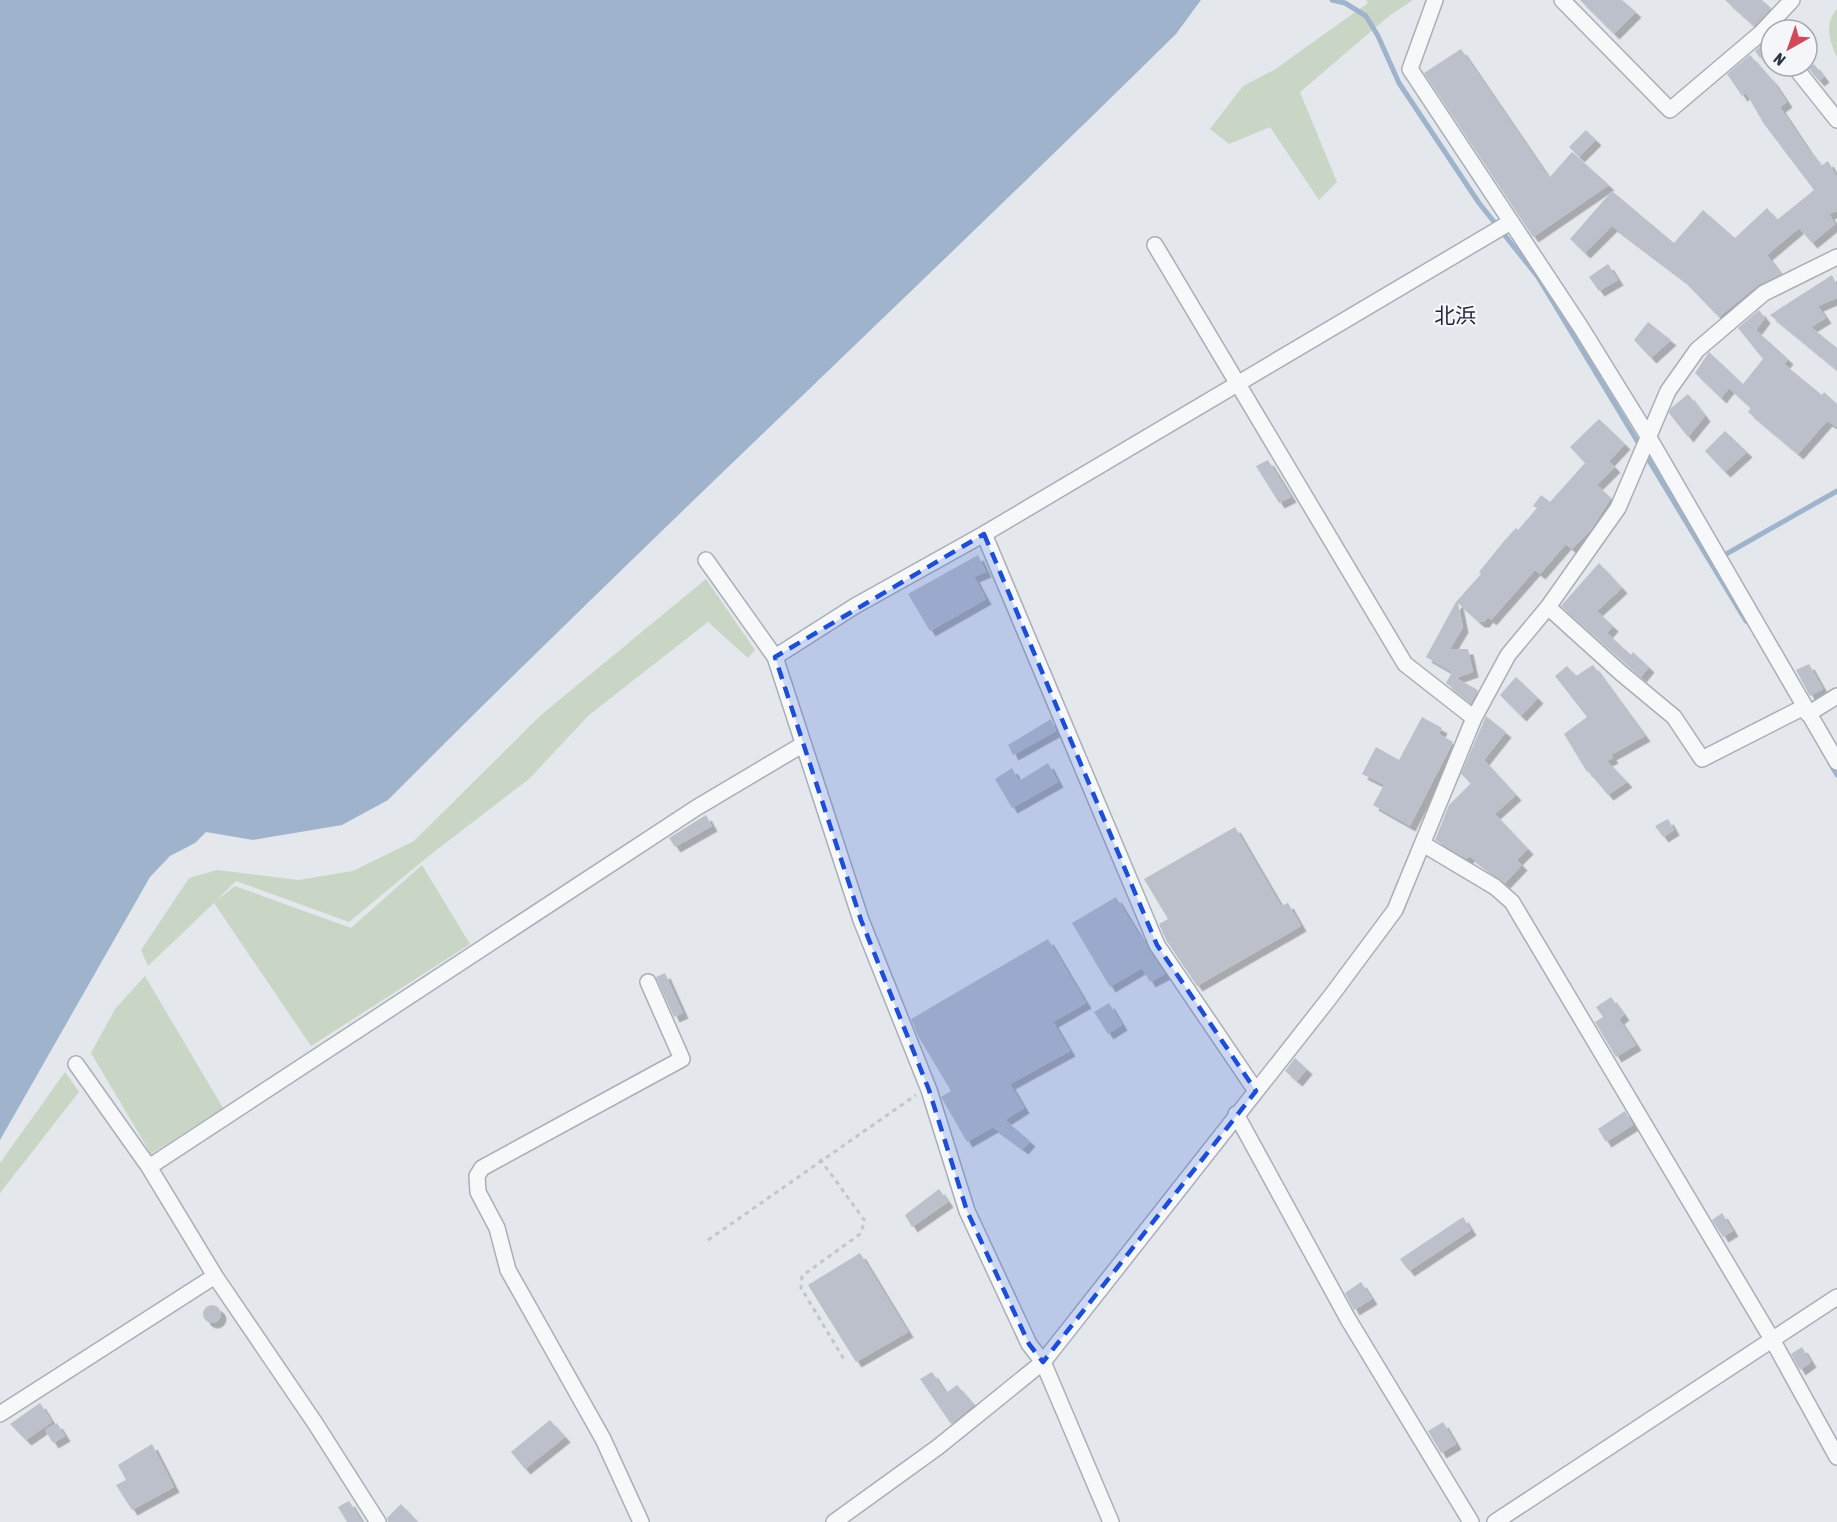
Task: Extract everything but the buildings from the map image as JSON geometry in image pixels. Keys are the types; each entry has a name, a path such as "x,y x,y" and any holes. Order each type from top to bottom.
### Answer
{"street":[{"path":"1435,0 1410,69 1504,226 1580,326 1719,558 1800,713 1837,762"},
{"path":"1562,0 1670,110 1759,42"},
{"path":"1780,18 1792,0"},
{"path":"1804,78 1837,120"},
{"path":"775,657 855,606 984,534 1504,226"},
{"path":"1155,245 1405,664 1474,718"},
{"path":"834,1522 938,1447 1042,1362 1236,1114 1256,1092 1395,910 1474,718 1508,655 1548,607 1618,508 1668,391 1697,350 1764,293 1837,257"},
{"path":"984,534 1157,945 1256,1092"},
{"path":"706,560 775,657 861,920 928,1090 967,1211 1029,1344 1042,1362 1111,1522"},
{"path":"1548,607 1674,717 1702,759 1837,696"},
{"path":"149,1167 696,808 802,745"},
{"path":"1423,844 1495,888 1512,902 1773,1341 1837,1457"},
{"path":"641,1522 603,1439 508,1270 497,1228 478,1192 477,1176 482,1168 682,1059 648,982"},
{"path":"76,1064 149,1167 215,1276 315,1423 378,1522"},
{"path":"1236,1114 1348,1319 1471,1522"},
{"path":"0,1414 215,1276"},
{"path":"1495,1522 1837,1297"}],"path":[{"path":"708,1240 908,1098 928,1090"},
{"path":"820,1160 865,1221 860,1234 802,1276 801,1288 845,1361"}],"highlighted area":[{"path":"984,534 1157,945 1256,1091 1043,1362 1029,1344 967,1211 929,1090 861,920 775,657"}],"green space":[{"path":"1366,0 1413,0 1389,16 1300,92 1337,182 1319,200 1270,127 1229,144 1210,129 1243,86 1274,70 1368,3"},
{"path":"1837,9 1837,57 1829,27"},
{"path":"706,579 755,650 748,658 708,622 589,715 529,779 430,855 349,922 236,881 217,900 235,886 351,928 422,865 470,944 311,1046 214,903 148,966 141,950 189,878 217,870 298,880 353,871 414,841 541,715"},
{"path":"145,976 223,1108 151,1154 91,1053 115,1009"},
{"path":"65,1072 79,1092 0,1193 0,1163"}],"water":[{"path":"0,0 1201,0 1176,34 388,800 342,825 253,840 206,832 195,843 170,856 150,877 0,1140"}],"waterway":[{"path":"1332,0 1345,3 1366,16 1378,36 1399,83 1479,203 1538,277 1746,621"},
{"path":"1721,557 1837,491"},
{"path":"1830,763 1837,775"}],"district":[{"name":"北浜","path":"1455,316"}]}
